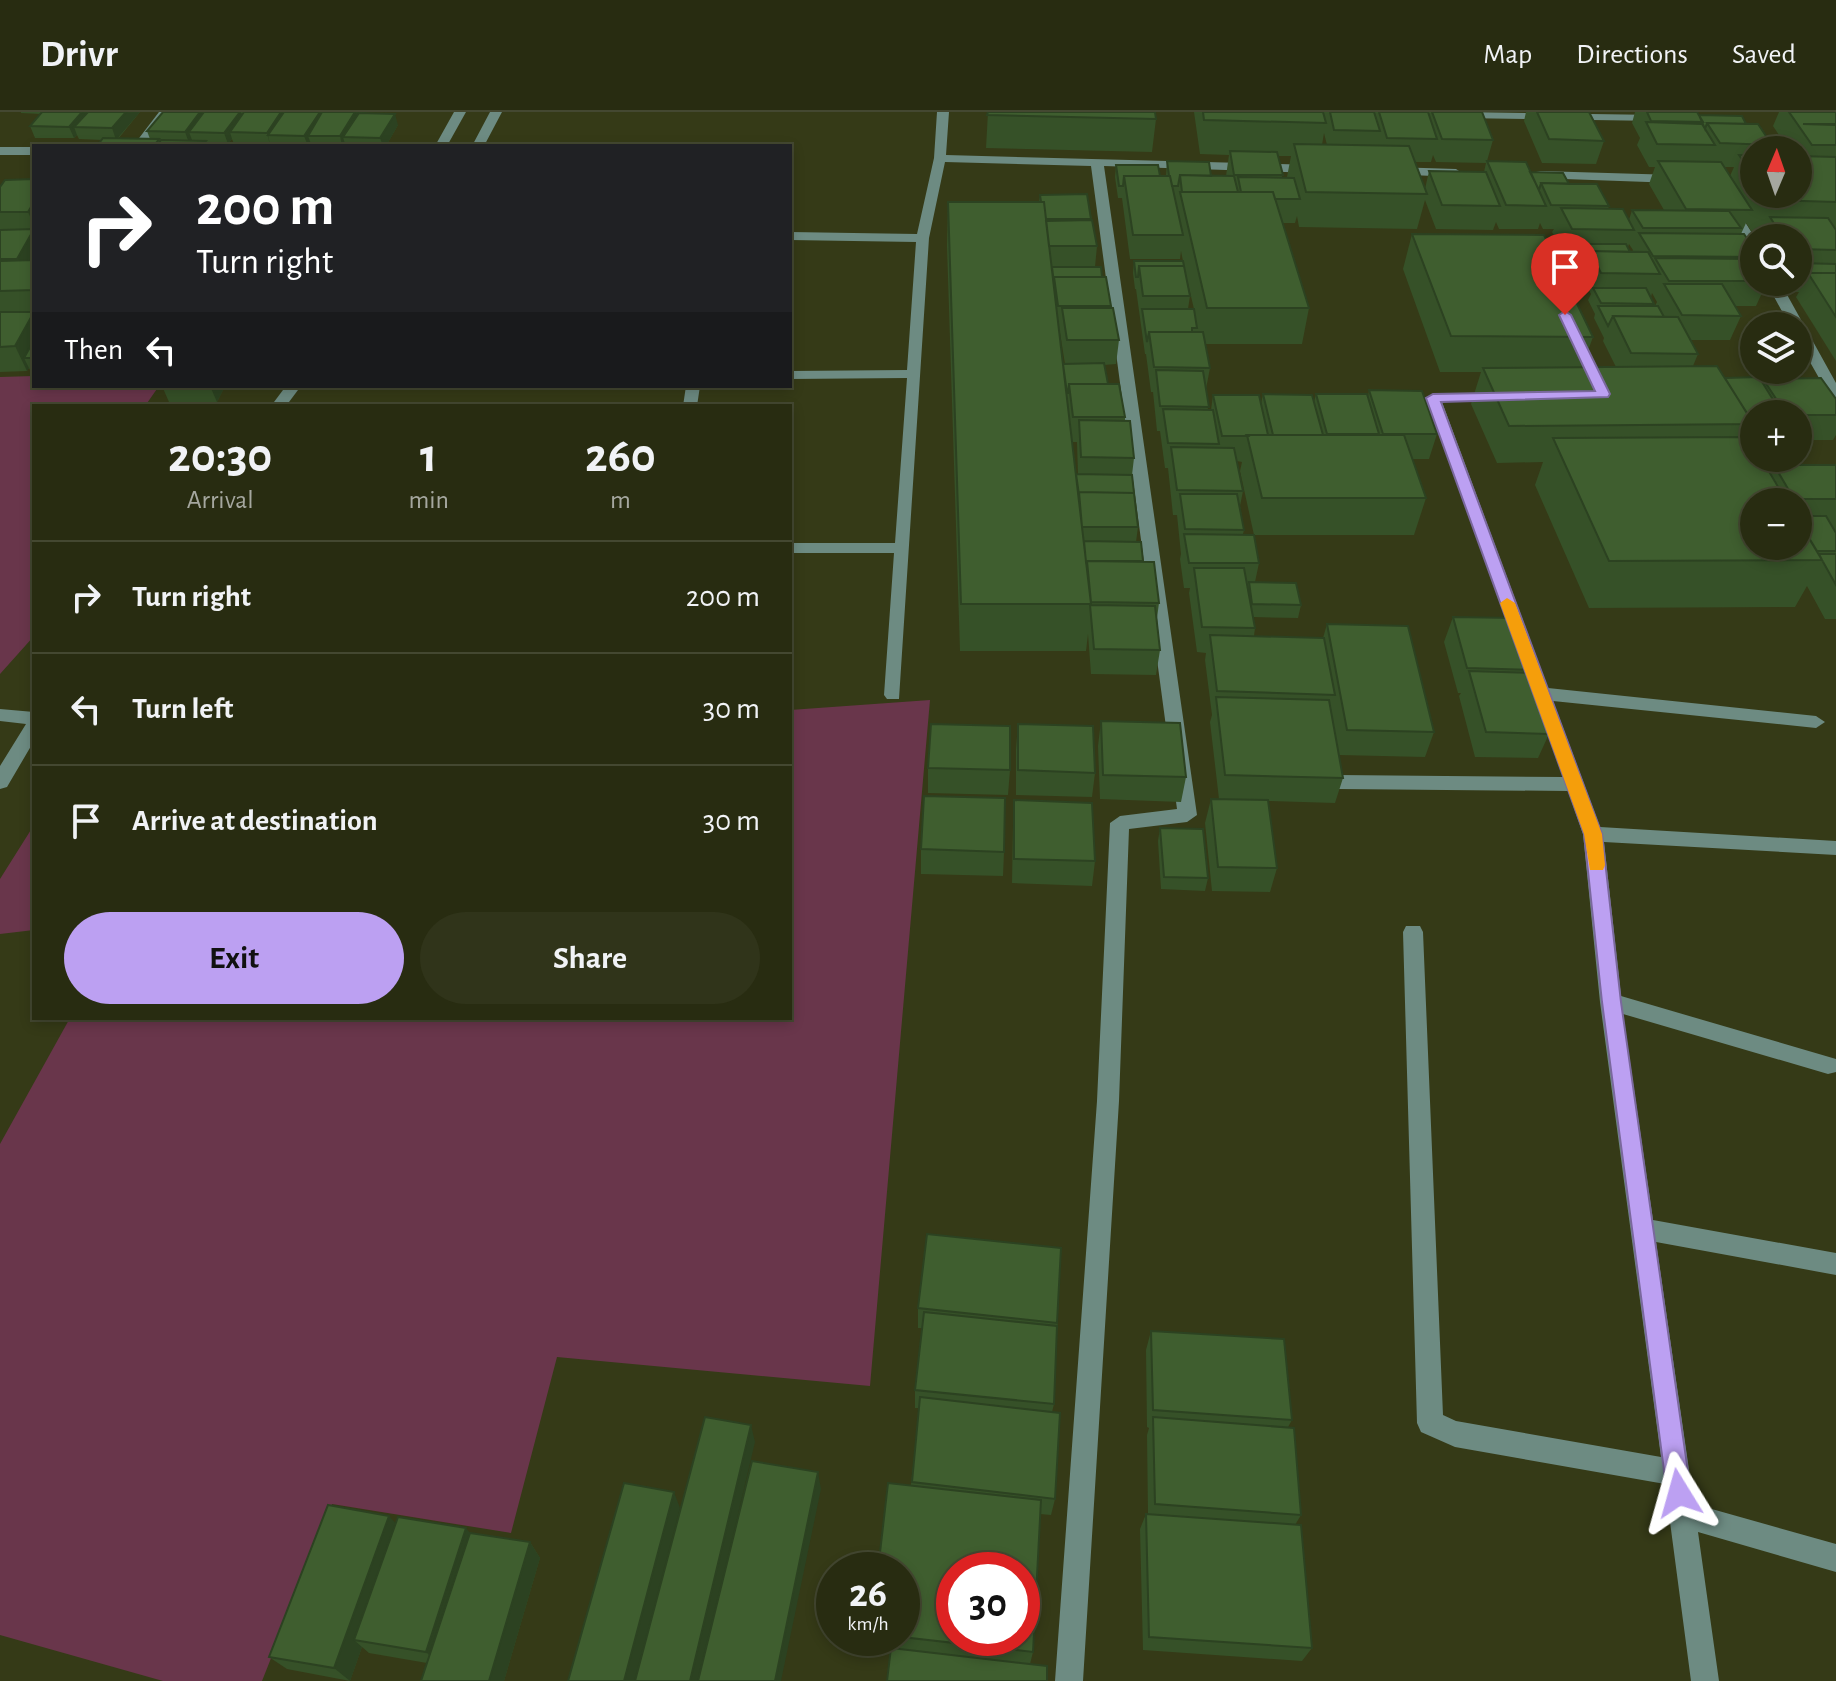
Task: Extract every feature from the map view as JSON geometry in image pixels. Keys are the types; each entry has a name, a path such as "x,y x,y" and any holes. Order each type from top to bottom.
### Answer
{"street":[{"path":"141,144 165,112"},
{"path":"442,144 460,112"},
{"path":"479,144 496,112"},
{"path":"893,695 923,238 940,158 943,112"},
{"path":"1450,114 1674,118"},
{"path":"0,151 32,151"},
{"path":"940,158 1331,170"},
{"path":"1069,1681 1108,1101 1120,823 1187,815 1097,163"},
{"path":"1378,171 1472,174"},
{"path":"1519,175 1691,180"},
{"path":"1738,220 1740,224"},
{"path":"792,236 923,238"},
{"path":"1569,322 1603,394"},
{"path":"1812,353 1835,392"},
{"path":"792,375 915,374"},
{"path":"280,404 292,388"},
{"path":"1786,390 1835,392"},
{"path":"1510,396 1433,398 1431,412 1593,834 1611,1002 1705,1681"},
{"path":"792,548 903,548"},
{"path":"1540,693 1816,722"},
{"path":"0,715 32,718"},
{"path":"0,782 32,729"},
{"path":"1338,782 1574,784"},
{"path":"1593,834 1836,848"},
{"path":"1413,932 1430,1423 1455,1434 1677,1473"},
{"path":"1611,1002 1828,1065"},
{"path":"1643,1229 1836,1264"},
{"path":"1682,1514 1836,1558"}],"shaded area":[{"path":"32,376 32,388 158,388 146,404 32,404 32,638 0,674 0,377"},
{"path":"930,700 870,1386 557,1357 511,1533 332,1504 262,1681 163,1681 0,1635 0,1144 69,1020 792,1020 792,710"},
{"path":"32,828 32,930 0,934 0,879"}],"building":[{"path":"42,112 82,112 69,127 30,126"},
{"path":"88,112 126,112 112,128 74,127"},
{"path":"163,112 200,112 185,132 147,131"},
{"path":"204,112 240,112 224,133 189,132"},
{"path":"244,112 281,112 267,133 230,132"},
{"path":"284,112 320,112 304,136 268,135"},
{"path":"322,112 355,112 340,136 308,136"},
{"path":"988,112 1155,112 1156,119 987,115"},
{"path":"1203,112 1323,112 1326,123 1204,120"},
{"path":"1330,112 1374,112 1380,131 1334,130"},
{"path":"1379,112 1428,112 1437,139 1387,138"},
{"path":"1432,112 1482,112 1493,140 1442,139"},
{"path":"1537,112 1589,112 1604,141 1549,139"},
{"path":"1647,112 1697,112 1703,122 1651,121"},
{"path":"1789,112 1836,112 1836,124 1803,124 1836,125 1836,145 1812,145 1812,136 1806,136"},
{"path":"359,113 395,114 380,138 343,137"},
{"path":"1699,115 1742,116 1746,124 1707,123 1705,129"},
{"path":"1646,122 1702,124 1715,145 1657,144"},
{"path":"1707,123 1758,124 1766,136 1740,136 1740,144 1720,143"},
{"path":"103,138 159,139 155,144 98,144"},
{"path":"161,140 206,141 204,144 158,144"},
{"path":"1294,144 1409,146 1427,194 1306,192"},
{"path":"1230,151 1277,152 1283,175 1234,175"},
{"path":"1812,156 1836,157 1836,202 1812,201"},
{"path":"1167,161 1209,162 1211,176 1180,175 1178,186 1172,186"},
{"path":"1487,161 1526,162 1546,206 1506,205"},
{"path":"1658,161 1721,162 1740,191 1740,208 1752,210 1686,209"},
{"path":"1116,165 1158,165 1160,176 1124,176 1123,186 1119,186"},
{"path":"1429,171 1486,172 1500,206 1442,205"},
{"path":"1530,172 1563,173 1569,184 1541,183 1539,190"},
{"path":"1180,175 1234,176 1238,192 1182,192"},
{"path":"1124,176 1170,176 1183,235 1133,235"},
{"path":"1238,177 1294,178 1300,199 1275,199 1273,192 1241,192"},
{"path":"32,179 32,205 28,212 0,212 0,187 5,180"},
{"path":"1541,183 1597,184 1609,206 1551,205"},
{"path":"1180,192 1273,192 1309,308 1207,308"},
{"path":"1087,194 1091,219 1046,219 1040,195"},
{"path":"948,202 1044,202 1091,604 961,604"},
{"path":"1561,208 1623,209 1634,230 1572,229"},
{"path":"1632,210 1729,211 1740,227 1740,228 1643,228"},
{"path":"1770,217 1828,218 1836,230 1836,250 1812,249 1812,224 1774,224"},
{"path":"1092,220 1097,246 1049,246 1046,221"},
{"path":"32,229 17,259 0,259 0,230"},
{"path":"1639,233 1740,234 1740,257 1653,256"},
{"path":"1412,234 1544,235 1593,337 1451,336"},
{"path":"1562,244 1626,244 1630,252 1590,251 1586,262 1571,261"},
{"path":"1590,251 1648,252 1660,274 1601,273"},
{"path":"1655,258 1740,259 1740,281 1669,281"},
{"path":"32,260 32,290 0,291 0,261"},
{"path":"1134,261 1183,261 1184,266 1139,266 1136,277"},
{"path":"1812,263 1836,264 1836,273 1812,273"},
{"path":"1139,266 1184,266 1190,296 1143,296"},
{"path":"1052,267 1101,267 1102,277 1054,277 1054,283"},
{"path":"1812,273 1836,273 1836,317 1812,279"},
{"path":"1054,277 1106,277 1111,306 1058,306"},
{"path":"1664,284 1722,284 1740,316 1682,315"},
{"path":"1593,288 1646,288 1654,304 1601,303"},
{"path":"1598,306 1658,306 1664,317 1613,316 1608,326"},
{"path":"1062,308 1113,308 1119,340 1067,340"},
{"path":"1142,309 1194,309 1197,328 1192,328 1192,332 1149,332 1147,342"},
{"path":"0,312 32,312 15,346 0,347"},
{"path":"1613,316 1678,317 1698,354 1631,353"},
{"path":"1149,332 1203,332 1210,368 1154,367"},
{"path":"32,344 32,358 24,358"},
{"path":"1104,363 1108,384 1069,384 1067,393 1063,364"},
{"path":"1717,366 1740,402 1740,424 1509,426 1483,368"},
{"path":"1156,370 1203,371 1209,407 1160,406"},
{"path":"1725,378 1740,378 1740,384 1763,384 1773,400 1740,402"},
{"path":"1812,378 1821,378 1836,399 1836,415 1812,415 1812,400 1777,400 1766,384 1812,384"},
{"path":"1069,384 1119,384 1125,417 1073,417"},
{"path":"1369,390 1422,391 1437,434 1383,434"},
{"path":"1263,394 1312,395 1323,435 1273,435"},
{"path":"1316,394 1367,394 1379,434 1327,434"},
{"path":"1213,395 1259,395 1268,435 1222,436"},
{"path":"1163,409 1213,410 1219,444 1168,443"},
{"path":"1079,420 1130,421 1134,458 1081,457"},
{"path":"1247,435 1404,435 1426,498 1262,498"},
{"path":"1740,437 1740,472 1769,472 1779,488 1740,488 1740,560 1812,560 1812,543 1822,560 1609,561 1553,438"},
{"path":"1171,447 1234,448 1243,491 1177,490"},
{"path":"1812,465 1836,465 1836,499 1812,499 1812,488 1788,488 1778,472 1812,472"},
{"path":"1076,474 1132,475 1134,493 1079,492 1079,495"},
{"path":"1079,492 1134,493 1138,527 1082,527"},
{"path":"1180,494 1237,494 1244,530 1185,529"},
{"path":"1812,516 1826,516 1836,533 1836,551 1817,551 1812,543"},
{"path":"1184,534 1254,535 1259,563 1189,563"},
{"path":"1084,541 1141,542 1143,561 1086,562"},
{"path":"1819,554 1836,554 1836,585 1822,560"},
{"path":"1087,561 1154,562 1159,603 1091,602"},
{"path":"1194,568 1244,568 1255,628 1202,627"},
{"path":"1249,582 1296,583 1301,605 1252,604"},
{"path":"1090,605 1155,606 1160,650 1094,649"},
{"path":"1453,617 1516,618 1532,670 1467,668"},
{"path":"1327,624 1408,626 1434,732 1347,730"},
{"path":"1210,635 1324,638 1335,695 1217,691"},
{"path":"1469,671 1530,673 1549,734 1486,732"},
{"path":"1216,697 1329,700 1343,778 1225,775"},
{"path":"1101,721 1180,723 1186,777 1103,775"},
{"path":"931,724 1010,726 1010,770 928,768"},
{"path":"1018,724 1093,726 1095,773 1018,770"},
{"path":"924,796 1005,798 1004,852 921,849"},
{"path":"1211,799 1268,800 1277,868 1218,867"},
{"path":"1014,800 1092,803 1095,861 1014,859"},
{"path":"1160,828 1203,829 1208,878 1164,877"},
{"path":"927,1234 1061,1248 1057,1323 918,1308"},
{"path":"924,1312 1057,1326 1054,1404 915,1390"},
{"path":"1151,1331 1284,1339 1292,1420 1153,1410"},
{"path":"920,1397 1060,1413 1055,1499 912,1482"},
{"path":"705,1417 751,1425 690,1681 635,1681"},
{"path":"1153,1417 1294,1428 1301,1515 1155,1504"},
{"path":"752,1461 818,1472 775,1681 698,1681"},
{"path":"624,1483 674,1492 624,1681 568,1681"},
{"path":"888,1483 1041,1500 1038,1552 936,1552 936,1641 920,1639 920,1552 880,1552"},
{"path":"328,1505 389,1516 334,1668 269,1657"},
{"path":"1146,1514 1301,1525 1312,1648 1149,1637"},
{"path":"398,1517 466,1528 426,1652 354,1640"},
{"path":"470,1533 530,1542 489,1681 421,1681"},
{"path":"920,1651 936,1653 936,1656 1047,1666 1047,1681 887,1681 890,1656 920,1656"}],"slow traffic":[{"path":"1507,603 1593,834 1597,865"}],"route":[{"path":"1565,315 1603,394 1433,398 1593,834 1611,1002 1679,1493"}]}
